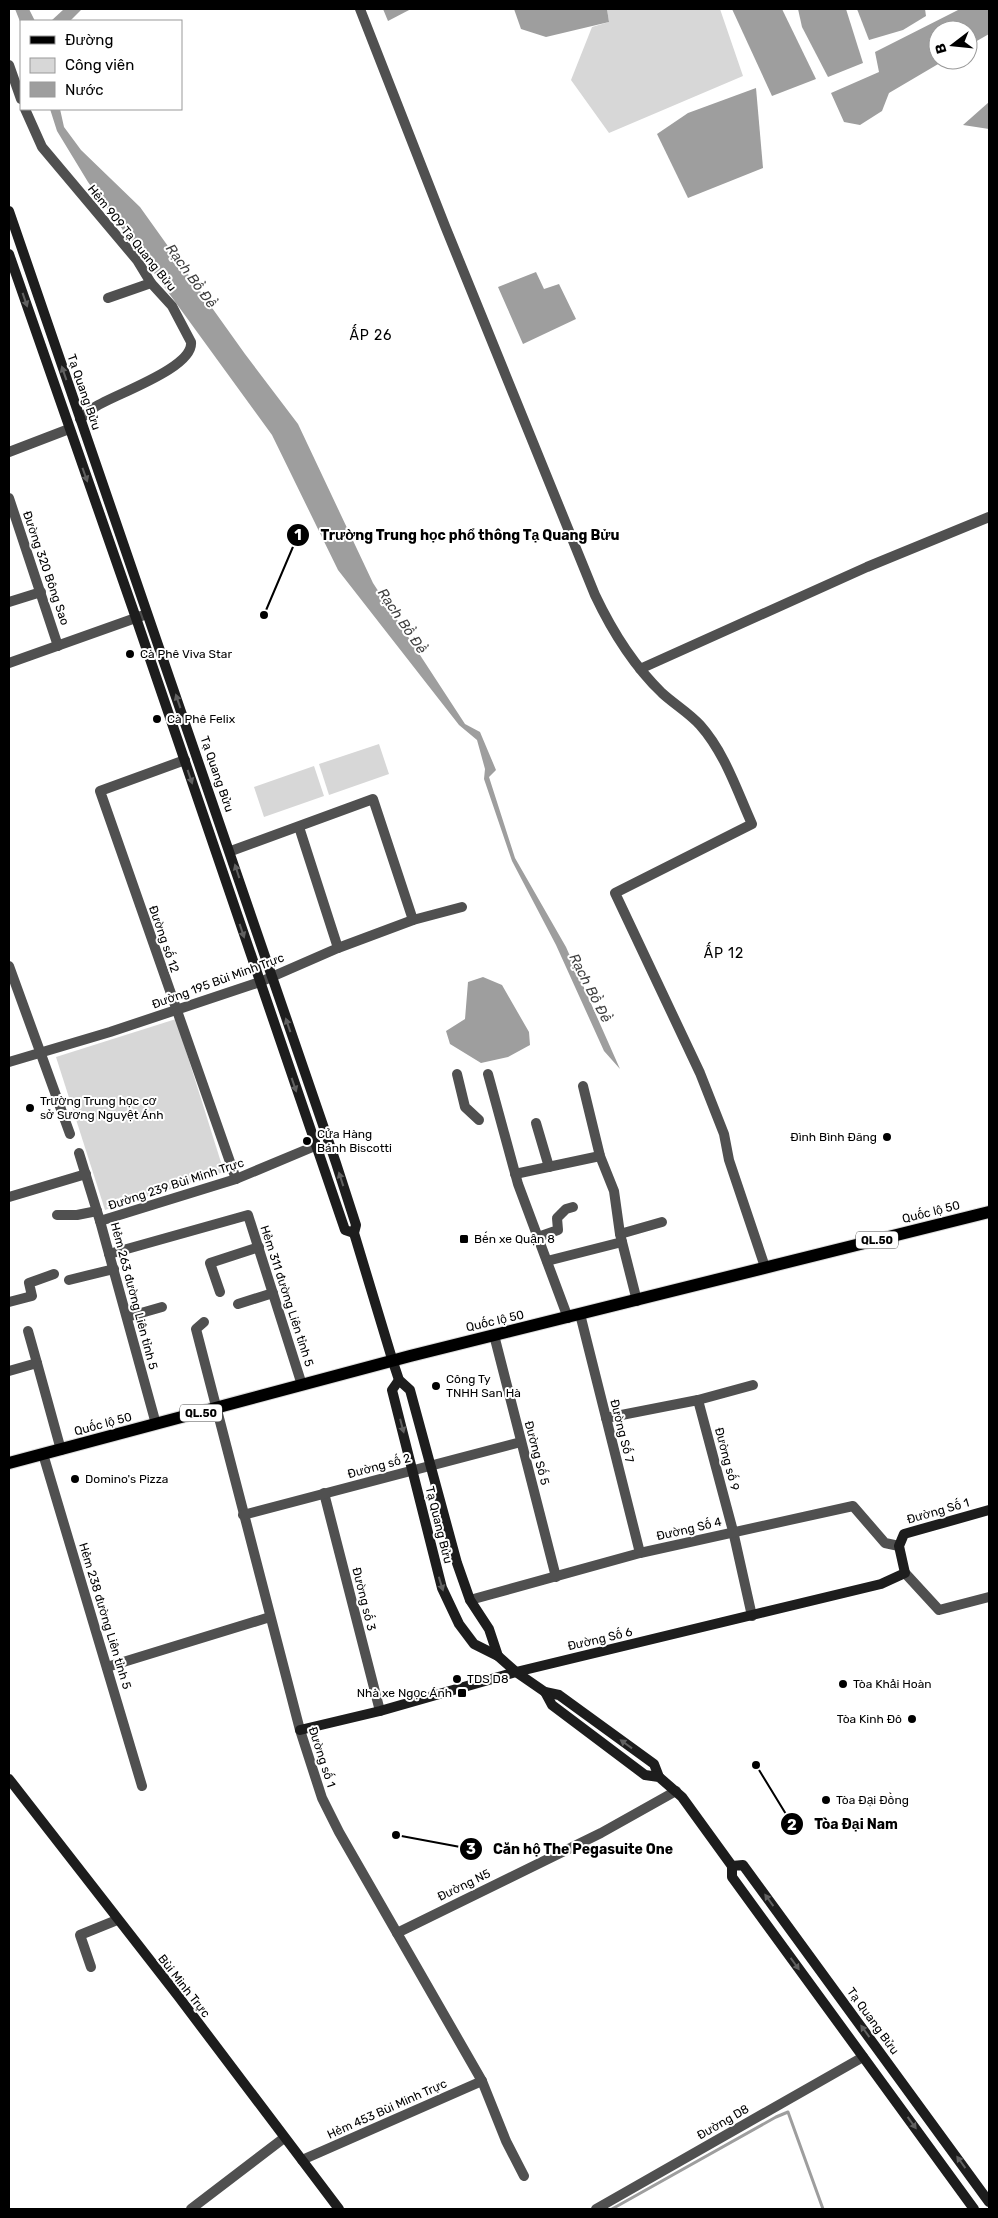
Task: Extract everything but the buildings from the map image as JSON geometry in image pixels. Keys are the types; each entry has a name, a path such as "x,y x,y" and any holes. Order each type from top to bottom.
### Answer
{"main road":[{"name":"Quốc lộ 50","path":"9,1463 494,1335 989,1212"}],"street":[{"path":"360,9 448,236 595,595 619,641 640,669 662,693 700,725 722,759 752,824 615,893 700,1073 724,1134 729,1160 765,1267"},
{"path":"9,65 20,96"},
{"name":"Hẻm 909 Tạ Quang Bửu","path":"25,110 42,147 137,260 151,283 172,306 192,347 189,353 163,374 95,407 80,419"},
{"name":"Tạ Quang Bửu","path":"9,211 147,614 231,851 271,977 339,1172 356,1225 354,1233 392,1362 399,1380 410,1390 457,1564 470,1600 489,1629 498,1656"},
{"name":"Tạ Quang Bửu","path":"9,254 12,273 136,618 315,1146 345,1230 354,1233"},
{"path":"108,298 151,283"},
{"path":"9,452 69,429 80,419"},
{"name":"Đường 320 Bông Sao","path":"9,498 12,520 41,592 58,646"},
{"path":"640,669 874,564 989,517"},
{"path":"9,602 41,592"},
{"path":"9,664 147,614"},
{"name":"Đường số 12","path":"185,760 100,791 236,1180"},
{"path":"231,851 372,799 413,920"},
{"path":"299,827 338,948"},
{"name":"Đường 195 Bùi Minh Trực","path":"9,1062 260,982 338,948 413,920 462,907"},
{"path":"9,966 70,1134"},
{"path":"457,1074 465,1107 479,1120"},
{"name":"Đường Số 7","path":"488,1074 515,1174 547,1261 574,1316 606,1418 640,1553"},
{"path":"583,1086 600,1156 614,1191 621,1238 637,1301"},
{"path":"536,1123 549,1167"},
{"name":"Đường 239 Bùi Minh Trực","path":"100,1221 236,1180 315,1146"},
{"name":"Hẻm 263 đường Liên tỉnh 5","path":"80,1153 156,1424"},
{"path":"515,1174 600,1156"},
{"path":"9,1197 86,1174"},
{"path":"538,1236 558,1230 557,1218 566,1209 573,1207"},
{"path":"57,1215 77,1215 97,1211"},
{"name":"Hẻm 311 đường Liên tỉnh 5","path":"109,1254 248,1214 302,1385"},
{"path":"547,1261 621,1238 662,1222"},
{"path":"220,1292 210,1263 259,1247"},
{"path":"70,1280 114,1269"},
{"path":"9,1302 32,1296 29,1283 54,1274"},
{"path":"238,1304 273,1293"},
{"path":"127,1317 162,1307"},
{"name":"Đường số 1","path":"204,1322 196,1329 300,1730 322,1798 339,1832 482,2080 506,2141 524,2176"},
{"path":"28,1332 61,1450"},
{"name":"Đường Số 5","path":"494,1335 556,1577"},
{"path":"9,1371 37,1363"},
{"name":"Tạ Quang Bửu","path":"399,1380 392,1390 442,1588 459,1624 474,1644 498,1656 516,1672 544,1692 559,1695 654,1764 659,1777 676,1791 704,1824 732,1866 732,1878 974,2209"},
{"path":"606,1418 698,1400 753,1384"},
{"name":"Đường số 9","path":"698,1400 733,1531 752,1616"},
{"name":"Đường số 2","path":"243,1514 521,1442"},
{"name":"Hẻm 238 đường Liên tỉnh 5","path":"43,1454 142,1786"},
{"name":"Đường số 3","path":"324,1493 380,1711"},
{"name":"Đường Số 4","path":"470,1600 640,1553 853,1506 885,1543 899,1546"},
{"name":"Đường Số 1","path":"899,1546 904,1534 989,1510"},
{"path":"899,1546 905,1573 939,1610 989,1597"},
{"name":"Đường Số 6","path":"300,1730 380,1711 516,1672 881,1584 905,1573"},
{"path":"107,1667 270,1617"},
{"name":"Bùi Minh Trực","path":"9,1779 178,1996 339,2209"},
{"name":"Đường N5","path":"397,1933 601,1833 676,1791"},
{"name":"Tạ Quang Bửu","path":"732,1866 743,1865 989,2202"},
{"path":"91,1966 80,1934 117,1920"},
{"name":"Đường D8","path":"596,2209 863,2057"},
{"name":"Hẻm 453 Bùi Minh Trực","path":"302,2160 482,2080"},
{"path":"895,2100 908,2090"},
{"path":"191,2209 284,2138"}],"green space":[{"path":"607,9 720,9 743,76 609,133 571,80 592,27 609,22"},
{"path":"379,744 389,774 329,795 319,764"},
{"path":"314,766 324,796 264,817 254,787"},
{"path":"176,1019 224,1172 105,1210 56,1057"}],"water":[{"path":"15,9 29,9 34,20 20,22"},
{"path":"64,9 82,9 71,20 52,20"},
{"path":"383,9 411,9 388,21"},
{"path":"514,9 607,9 609,22 546,37 521,29"},
{"path":"732,9 782,9 816,79 772,96"},
{"path":"798,9 846,9 863,63 828,77 802,27"},
{"path":"857,9 925,9 926,16 903,30 869,40"},
{"path":"960,9 989,9 989,34 978,40 978,20 938,20"},
{"path":"928,25 928,70 889,93 882,111 860,125 844,122 831,93 879,72 875,52"},
{"path":"756,88 763,168 688,198 657,134 688,113"},
{"path":"989,102 989,129 963,125"},
{"path":"50,110 60,110 64,127 81,150 140,207 245,354 298,424 373,583 465,724 480,732 496,770 489,777 515,858 566,947 620,1069 604,1051 556,945 512,861 484,779 485,769 477,740 459,725 338,570 272,435 88,182 57,131"},
{"path":"536,272 544,289 559,284 576,319 523,344 498,287"},
{"path":"483,977 502,985 529,1032 530,1045 508,1057 481,1063 450,1044 446,1031 465,1019 468,982"}],"waterway":[{"path":"612,2209 788,2112 823,2209"}],"place":[{"name":"Trường Trung học phổ thông Tạ Quang Bửu","path":"264,615"},
{"name":"Cà Phê Viva Star","path":"130,654"},
{"name":"Cà Phê Felix","path":"157,719"},
{"name":"Trường Trung học cơ sở Sương Nguyệt Ánh","path":"30,1108"},
{"name":"Đình Bình Đăng","path":"887,1137"},
{"name":"Cửa Hàng Bánh Biscotti","path":"307,1141"},
{"name":"Bến xe Quận 8","path":"464,1239"},
{"name":"Công Ty TNHH San Hà","path":"436,1386"},
{"name":"Domino's Pizza","path":"75,1479"},
{"name":"TDS D8","path":"457,1679"},
{"name":"Tòa Khải Hoàn","path":"843,1684"},
{"name":"Nhà xe Ngọc Ánh","path":"462,1693"},
{"name":"Tòa Kinh Đô","path":"912,1719"},
{"name":"Tòa Đại Nam","path":"756,1765"},
{"name":"Tòa Đại Đồng","path":"826,1800"},
{"name":"Căn hộ The Pegasuite One","path":"396,1835"}],"district":[{"name":"ẤP 26","path":"371,335"},
{"name":"ẤP 12","path":"724,953"}],"water label":[{"name":"Rạch Bồ Đề","path":"191,276"},
{"name":"Rạch Bồ Đề","path":"402,621"},
{"name":"Rạch Bồ Đề","path":"590,988"}]}
